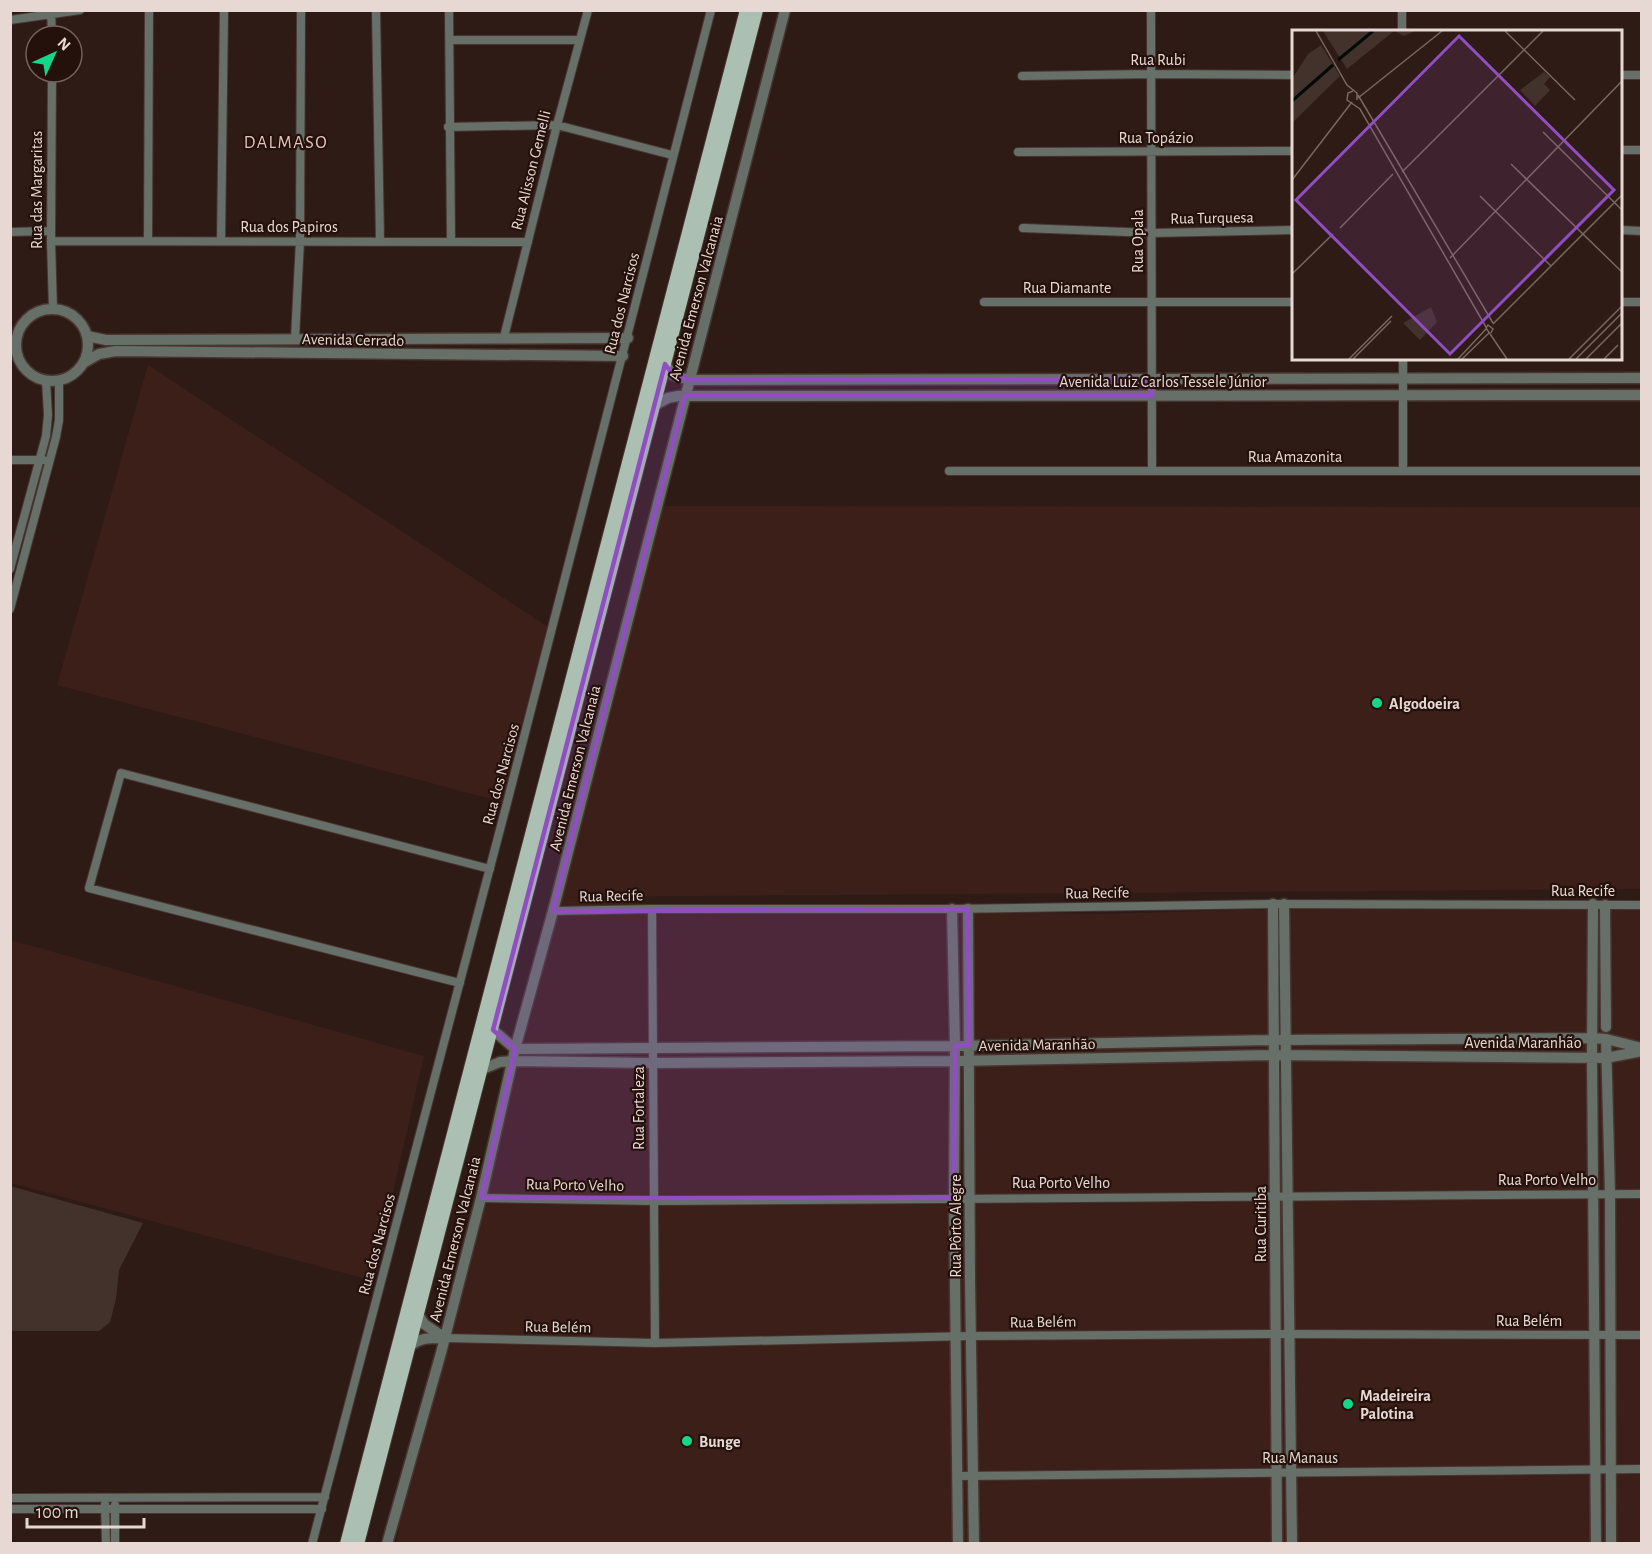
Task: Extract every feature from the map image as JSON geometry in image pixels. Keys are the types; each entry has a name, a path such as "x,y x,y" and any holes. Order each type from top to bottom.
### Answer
{"main road":[{"path":"346,1544 746,10"},
{"path":"358,1544 757,10"}],"street":[{"path":"10,20 52,12 80,10"},
{"path":"148,241 149,10"},
{"path":"221,241 224,10"},
{"path":"295,338 300,241 301,10"},
{"path":"376,10 380,241"},
{"path":"449,10 448,127 451,242"},
{"name":"Rua Alisson Gemelli","path":"504,338 588,10"},
{"name":"Rua dos Narcisos","path":"312,1544 490,869 711,10"},
{"name":"Avenida Emerson Valcanaia","path":"387,1538 445,1338 481,1198 515,1049 553,911 785,10"},
{"name":"Rua Opala","path":"1151,10 1152,471"},
{"path":"1402,10 1402,30"},
{"path":"450,40 579,40"},
{"name":"Rua Rubi","path":"1022,76 1292,75"},
{"path":"1622,75 1641,75"},
{"name":"Rua das Margaritas","path":"51,84 53,309"},
{"path":"448,127 557,125 672,155"},
{"path":"1622,150 1641,150"},
{"name":"Rua Topázio","path":"1018,152 1292,151"},
{"name":"Rua Turquesa","path":"1023,228 1152,233 1292,230"},
{"path":"1622,230 1641,231"},
{"name":"Rua dos Papiros","path":"10,232 148,241 528,242"},
{"name":"Rua Diamante","path":"984,302 1292,302"},
{"path":"1622,302 1641,302"},
{"path":"53,309 72,314 81,324 87,336 88,349 85,362 71,376 59,381 45,380 28,371 14,354 14,336 24,323 33,314 53,309"},
{"name":"Avenida Cerrado","path":"87,336 106,340 628,338"},
{"name":"Avenida Cerrado","path":"85,362 99,354 116,351 623,356"},
{"path":"1403,360 1403,471"},
{"path":"664,364 673,375 689,380"},
{"name":"Avenida Luiz Carlos Tessele Júnior","path":"689,380 1641,378"},
{"path":"23,561 11,564 46,436 48,415 45,380"},
{"path":"10,609 59,420 59,381"},
{"name":"Avenida Luiz Carlos Tessele Júnior","path":"653,406 668,398 685,396 1641,395"},
{"path":"10,460 50,460"},
{"name":"Rua Amazonita","path":"949,471 1641,471"},
{"path":"460,983 88,888 121,773 490,869"},
{"name":"Rua Recife","path":"553,911 968,909 1278,904 1641,905"},
{"name":"Rua Curitiba","path":"1277,1544 1274,1040 1278,904"},
{"name":"Rua Curitiba","path":"1278,904 1286,1040 1292,1544"},
{"path":"1599,905 1606,1033 1610,1194 1611,1544"},
{"path":"1596,1544 1592,1038 1599,905"},
{"name":"Rua Fortaleza","path":"652,909 655,1343"},
{"name":"Rua Pôrto Alegre","path":"952,909 958,1544"},
{"name":"Rua Pôrto Alegre","path":"968,909 974,1544"},
{"path":"493,1030 515,1049"},
{"name":"Avenida Maranhão","path":"515,1049 1592,1038 1606,1033 1641,1049"},
{"name":"Avenida Maranhão","path":"483,1069 500,1062 513,1061 653,1063 955,1061 1274,1055 1606,1058 1641,1049"},
{"name":"Rua Porto Velho","path":"481,1198 654,1200 1641,1194"},
{"path":"955,1282 970,1281"},
{"path":"419,1316 424,1324 445,1338"},
{"name":"Rua Belém","path":"445,1338 655,1343 971,1336 1641,1335"},
{"path":"410,1346 424,1338 445,1338"},
{"path":"957,1418 972,1418"},
{"name":"Rua Manaus","path":"958,1476 1641,1469"},
{"path":"10,1498 325,1497"},
{"path":"105,1498 106,1544"},
{"path":"115,1498 116,1544"},
{"path":"10,1509 322,1509"},
{"path":"958,1521 974,1522"}],"highlighted area":[{"path":"665,364 673,375 689,380 1152,379 1152,396 685,396 553,911 968,909 969,1045 955,1046 954,1198 481,1198 515,1049 493,1030"}],"shaded area":[{"path":"148,365 548,627 503,802 57,685"},
{"path":"657,506 1641,507 1641,889 567,897 661,905 1102,914 1271,909 1641,909 1641,1543 397,1544 399,1521"},
{"path":"11,940 424,1056 373,1281 11,1183"},
{"path":"10,1186 143,1223 119,1270 116,1299 110,1322 99,1331 11,1331"}],"place":[{"name":"Algodoeira","path":"1377,703"},
{"name":"Madeireira Palotina","path":"1348,1404"},
{"name":"Bunge","path":"687,1441"}],"district":[{"name":"DALMASO","path":"286,142"}]}
